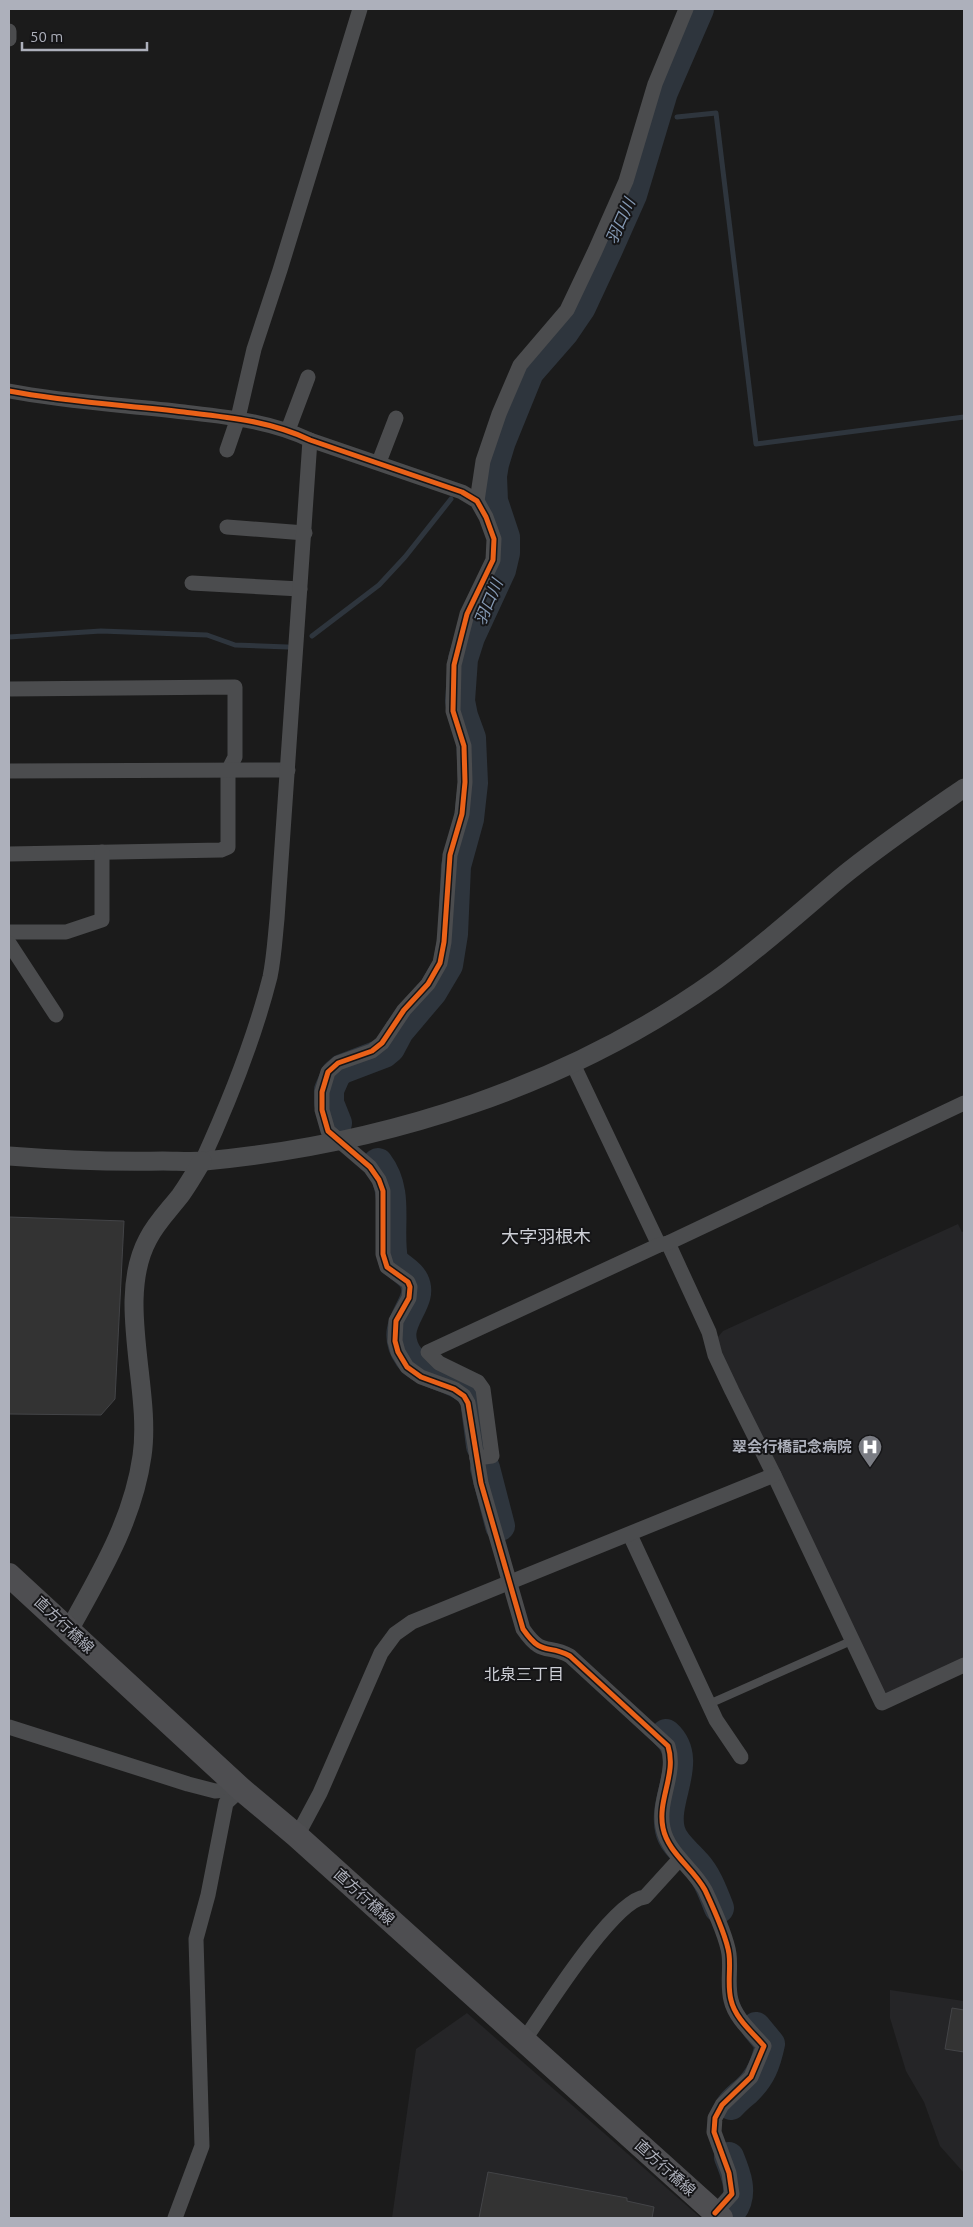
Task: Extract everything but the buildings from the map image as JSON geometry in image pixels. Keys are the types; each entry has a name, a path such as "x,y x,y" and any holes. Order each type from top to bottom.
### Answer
{"main road":[{"name":"直方行橋線","path":"9,1575 241,1789 297,1836 523,2042 718,2215"}],"street":[{"path":"227,450 238,418 254,349 360,9"},
{"path":"477,501 483,461 499,414 520,365 567,310 595,251 626,181 655,84 686,9"},
{"path":"9,31 9,38"},
{"path":"288,430 308,377"},
{"path":"9,391 65,400 238,418 288,430 310,440 379,462 462,492 477,501 486,517 494,539 493,560 467,614 454,665 453,711 464,746 465,782 462,814 450,855 444,942 440,963 428,984 404,1010 382,1043 372,1051 338,1063 328,1072 322,1092 322,1110 328,1131 342,1141 370,1167 379,1180 383,1191 383,1254 387,1267 408,1282 410,1287 409,1298 396,1321 395,1342 398,1352 407,1367 421,1377 454,1389 464,1396 468,1403 481,1483 523,1629 531,1641 538,1647 548,1651 562,1652 570,1656 620,1704 668,1746 672,1757 663,1808 662,1825 665,1836 671,1847 693,1872 705,1891 729,1954 731,2001 739,2017 764,2046 751,2077 722,2104 714,2118 714,2132 729,2173 732,2194 718,2215"},
{"path":"379,462 396,418"},
{"path":"69,1630 114,1547 132,1499 142,1455 144,1430 134,1294 138,1266 148,1239 202,1161 225,1109 270,976 278,919 310,440"},
{"path":"227,527 305,534"},
{"path":"192,583 300,589"},
{"path":"9,690 235,687 235,757 228,771 228,846 221,850 9,854"},
{"path":"9,771 288,770"},
{"path":"9,1156 128,1162 202,1161 342,1141 443,1115 523,1085 625,1037 715,980 794,919 841,878 919,819 964,788"},
{"path":"9,932 66,932 102,920 102,852"},
{"path":"9,943 56,1015"},
{"path":"572,1062 709,1332 724,1373 774,1475 851,1642 882,1703 964,1665"},
{"path":"477,1458 492,1456 483,1389 478,1382 438,1363 428,1352 964,1102"},
{"path":"297,1836 320,1793 381,1653 395,1634 412,1622 774,1475"},
{"path":"630,1534 716,1720 741,1757"},
{"path":"9,1727 188,1784 216,1791 241,1789"},
{"path":"175,2218 202,2146 196,1939 208,1895 226,1803 241,1789"},
{"path":"523,2042 591,1944 623,1909 638,1898 645,1897 676,1863"}],"lane":[{"path":"709,1704 851,1642"}],"shaded area":[{"name":"翠会行橋記念病院","path":"958,1224 962,1232 964,1231 964,1659 889,1695 880,1689 724,1367 717,1338 723,1331"},
{"path":"890,1990 964,2001 964,2173 940,2146 924,2102 906,2071 890,2018"},
{"path":"467,2013 701,2218 392,2218 416,2049"}],"waterway":[{"name":"羽口川","path":"337,1123 329,1103 329,1090 336,1074 342,1069 384,1053 390,1048 399,1031 432,992 448,965 453,934 456,866 469,819 473,783 471,738 460,701 463,659 470,637 501,570 505,553 505,537 493,501 492,476 494,464 501,441 529,372 564,332 581,307 608,249 632,195 663,92 699,9"},
{"path":"677,117 716,113 756,444 964,417"},
{"path":"312,636 379,585 405,557 451,499"},
{"path":"9,637 101,631 207,635 235,645 288,647"},
{"name":"羽口川","path":"378,1163 385,1174 391,1198 393,1260 412,1278 416,1290 415,1298 403,1324 401,1334 403,1345 409,1357 416,1364 454,1381 470,1392 475,1400 481,1446"},
{"name":"羽口川","path":"485,1468 500,1526"},
{"name":"羽口川","path":"666,1734 674,1744 678,1756 678,1768 670,1806 670,1830 677,1844 703,1874 719,1908"},
{"name":"羽口川","path":"731,2105 756,2080 767,2057 770,2044 756,2027"},
{"name":"羽口川","path":"729,2157 738,2184 738,2197 732,2210"}],"cycle path":[{"path":"9,391 74,401 216,416 264,424 462,492 477,501 486,517 494,539 493,560 467,614 454,665 453,711 464,746 465,782 462,814 450,855 444,942 440,963 428,984 404,1010 382,1043 372,1051 338,1063 328,1072 322,1092 322,1110 328,1131 370,1167 379,1180 383,1191 383,1254 387,1267 408,1282 410,1287 409,1298 396,1321 395,1341 398,1352 407,1367 421,1377 454,1389 464,1396 468,1403 481,1483 523,1629 541,1647 556,1650 570,1656 668,1746 670,1767 663,1807 663,1828 675,1853 705,1890 728,1948 729,1989 733,2007 744,2024 764,2046 751,2077 722,2105 715,2118 714,2132 729,2173 732,2194 715,2213"}],"place":[{"name":"翠会行橋記念病院","path":"870,1468"}],"district":[{"name":"大字羽根木","path":"546,1237"},
{"name":"北泉三丁目","path":"524,1674"}]}
